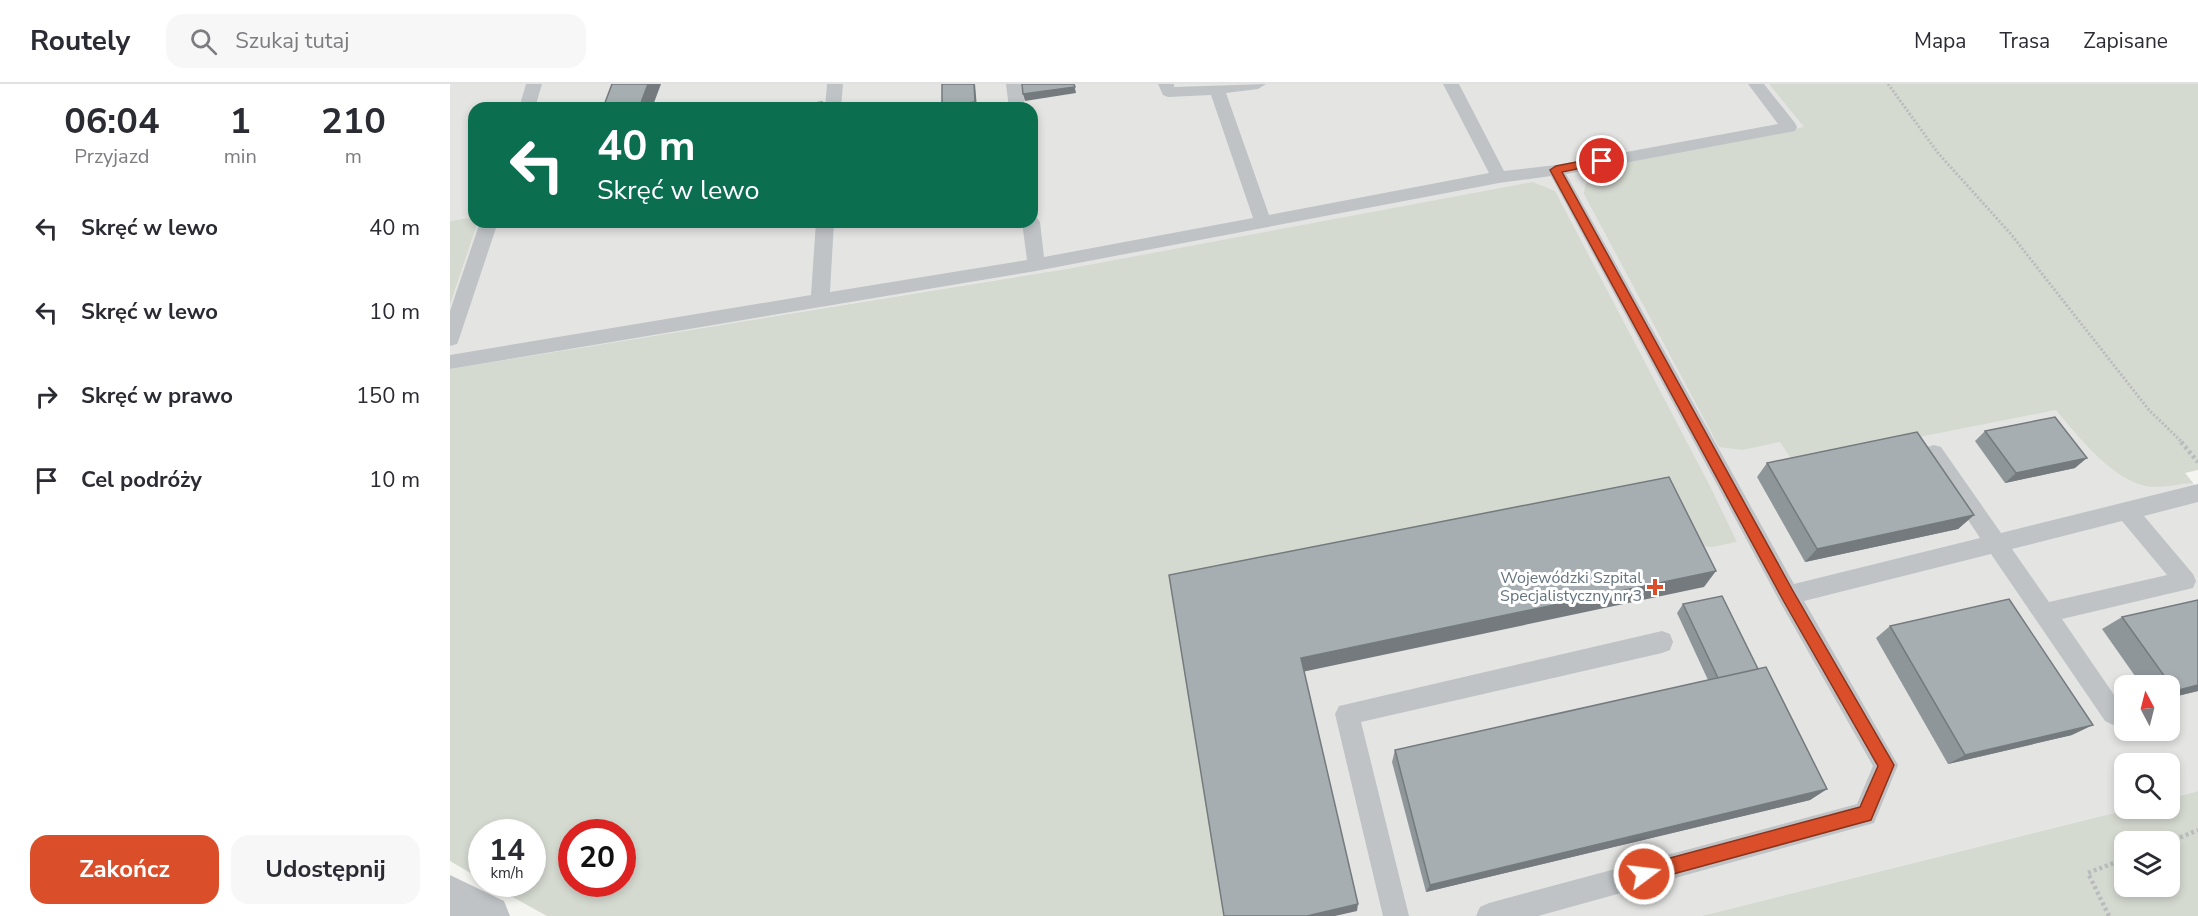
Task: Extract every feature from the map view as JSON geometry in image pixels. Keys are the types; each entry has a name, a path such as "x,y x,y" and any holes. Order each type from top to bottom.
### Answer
{"lane":[{"path":"528,102 534,84"},
{"path":"834,102 835,84"},
{"path":"1014,84 1016,102"},
{"path":"1166,84 1168,92 1217,90 1258,84"},
{"path":"1451,84 1499,177"},
{"path":"450,362 1036,266 1499,177 1556,170 1789,127 1756,84"},
{"path":"1217,90 1263,222"},
{"path":"1489,916 1865,814 1886,765 1788,595 1556,170"},
{"path":"450,339 487,228"},
{"path":"820,301 825,228"},
{"path":"1031,228 1036,266"},
{"path":"1934,453 2113,713"},
{"path":"1788,595 2198,493"},
{"path":"2045,613 2185,581 2127,511"},
{"path":"1396,916 1347,714 1662,642"}],"path":[{"path":"1888,84 1938,153 2010,233 2149,410 2166,429 2183,442 2198,462"},
{"path":"2180,837 2198,830"},
{"path":"2109,916 2088,873 2114,863"}],"shaded area":[{"name":"Wojewódzki Szpital Specjalistyczny nr 3","path":"450,84 1866,84 2198,489 2198,791 2180,796 2180,753 2114,753 2114,813 1701,916 1155,916 1071,268 450,369 450,305 476,228 1038,228 1038,102 468,102 468,218 450,221"},
{"path":"1769,84 2198,84 2198,470 2185,473 2193,483 2155,487 2141,485 2127,479 2087,446 2056,410 1793,462 1780,442 1742,450 1719,447 1584,194 1589,178 1610,164 1804,127"},
{"path":"1533,182 1555,191 1710,486 1737,542 1712,547 1684,545 1174,591 1226,916 547,916 513,897 546,897 546,819 468,819 468,871 450,861 450,369 1072,268"},
{"path":"468,218 468,228 476,228 450,305 450,221"},
{"path":"2198,791 2198,916 1701,916 2114,813 2114,819 2180,819 2180,796"}],"building":[{"path":"612,84 648,84 641,102 605,102"},
{"path":"942,84 974,84 975,102 942,102"},
{"path":"1022,84 1074,84 1075,87 1023,94"},
{"path":"2055,417 2087,458 2016,473 1985,431"},
{"path":"1917,432 1974,515 1817,549 1767,463"},
{"path":"1669,477 1716,571 1301,658 1358,904 1307,916 1224,916 1169,575"},
{"path":"1722,596 1758,669 1718,678 1683,604"},
{"path":"2009,599 2093,725 1965,755 1890,626"},
{"path":"2198,600 2198,685 2180,690 2180,675 2164,675 2122,617"},
{"path":"1766,667 1827,789 1430,885 1395,750"}],"place":[{"name":"Wojewódzki Szpital Specjalistyczny nr 3","path":"1655,587"}],"route":[{"path":"1602,161 1556,170 1788,595 1886,765 1865,814 1644,874"}]}
